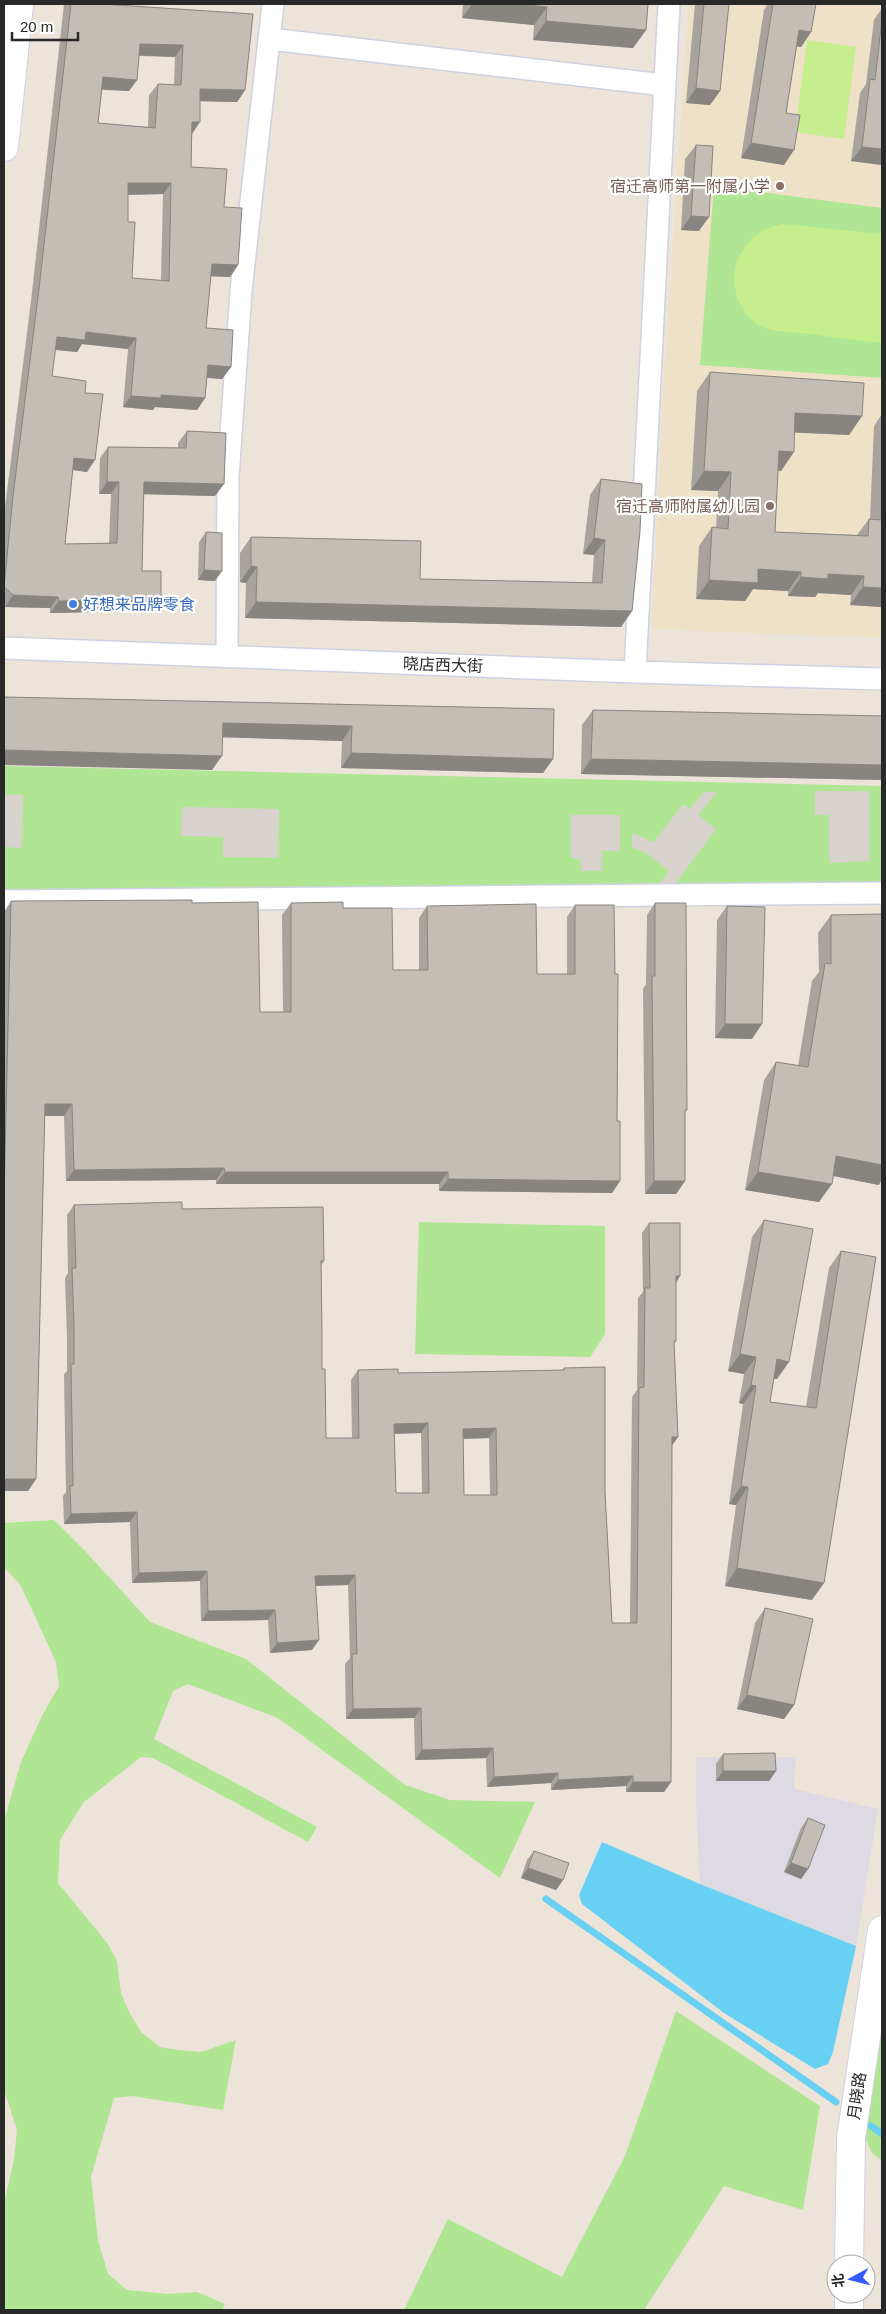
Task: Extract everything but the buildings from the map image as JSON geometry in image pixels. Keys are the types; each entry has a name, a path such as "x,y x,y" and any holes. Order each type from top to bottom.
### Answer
{"street":[{"path":"4,147 20,4"},
{"path":"228,657 228,476 241,291 273,4"},
{"path":"635,672 669,4"},
{"path":"270,39 664,85"},
{"name":"晓店西大街","path":"4,648 635,672 882,679"},
{"path":"4,901 882,893"},
{"name":"月晓路","path":"849,2254 851,2138 882,1930"}],"shaded area":[{"path":"689,4 882,4 882,638 652,629 665,367"},
{"path":"815,791 869,791 869,861 829,863 829,815 815,815"},
{"path":"704,792 717,792 698,815 716,829 667,895 652,895 669,871 646,853 632,847 632,833 654,842 683,804 690,809"},
{"path":"4,795 23,795 22,848 4,847"},
{"path":"182,807 279,809 278,858 223,857 223,837 181,836"},
{"path":"571,815 620,815 620,851 602,851 602,871 581,871 580,859 571,858"},
{"path":"696,1757 796,1757 794,1789 878,1809 856,1946 700,1884"}],"green space":[{"path":"807,40 856,47 844,139 795,132"},
{"path":"714,186 882,208 882,378 700,365"},
{"path":"783,224 882,234 882,343 772,330 758,325 750,318 738,299 734,277 735,266 739,256 752,239 769,228"},
{"path":"4,766 882,786 882,887 4,891"},
{"path":"419,1222 605,1226 605,1334 590,1357 415,1354"},
{"path":"54,1520 150,1622 246,1659 405,1785 450,1800 535,1802 500,1878 278,1718 188,1684 173,1691 154,1739 317,1827 308,1842 153,1758 141,1757 84,1802 60,1840 58,1883 108,1944 117,1961 121,1993 129,2012 142,2033 160,2047 201,2052 236,2040 223,2110 132,2096 114,2098 91,2177 98,2240 108,2274 127,2290 168,2294 197,2292 225,2304 222,2310 4,2310 4,2204 14,2159 17,2130 4,2090 4,1821 21,1762 42,1716 59,1686 56,1662 21,1586 4,1567 4,1523"},
{"path":"676,2011 820,2106 803,2210 724,2186 644,2310 404,2310 448,2219 562,2277 625,2156"},
{"path":"882,2025 882,2161 872,2153 865,2138"}],"water":[{"path":"602,1842 700,1884 856,1946 833,2052 828,2064 815,2069 724,2013 582,1904 579,1895"}],"waterway":[{"path":"546,1899 836,2102"},
{"path":"871,2126 882,2134"}],"place":[{"name":"宿迁高师第一附属小学","path":"780,186"},
{"name":"宿迁高师附属幼儿园","path":"770,506"},
{"name":"好想来品牌零食","path":"73,604"}]}
